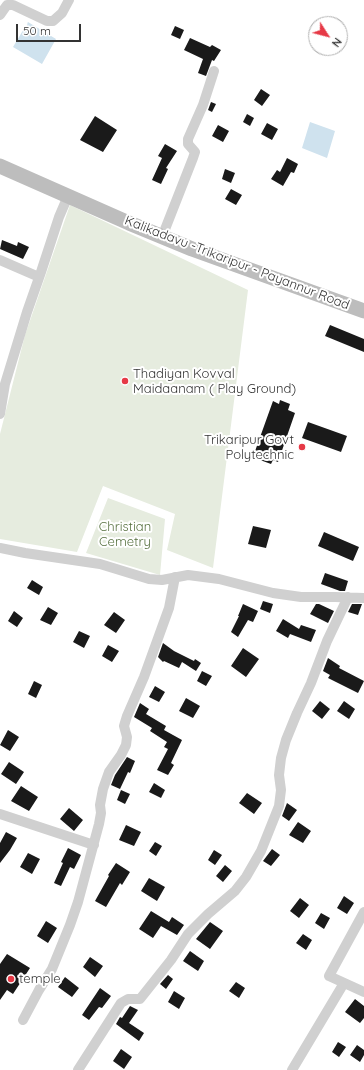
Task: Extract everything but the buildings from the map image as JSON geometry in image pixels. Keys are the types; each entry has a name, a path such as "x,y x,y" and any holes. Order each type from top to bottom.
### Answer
{"main road":[{"name":"Kalikadavu -Trikaripur - Payannur Road","path":"0,166 192,249 364,311"}],"street":[{"path":"0,15 7,5 13,5 47,21 53,21 58,18 69,0"},
{"path":"162,237 195,152 188,144 188,139 203,105 214,72"},
{"path":"0,414 5,384 26,312 59,217 68,196"},
{"path":"0,260 39,277"},
{"path":"0,548 100,564 149,579 162,580 188,575 219,579 301,597 364,598"},
{"path":"24,1020 38,990 52,969 78,902 99,824 103,789 109,772 126,745 127,737 124,726 144,677 169,608 175,577"},
{"path":"78,1070 121,1004 128,999 140,999 171,960 188,934 208,914 235,891 246,878 261,851 278,806 281,790 279,775 281,758 286,740 296,713 311,683 327,641 348,597"},
{"path":"0,814 94,845"},
{"path":"364,912 329,976 364,992"},
{"path":"292,1070 344,983"}],"green space":[{"name":"Thadiyan Kovval Maidaanam ( Play Ground)","path":"70,205 248,290 213,568 167,550 175,514 103,486 77,552 0,539 0,434 25,335"},
{"name":"Christian Cemetry","path":"108,498 165,519 160,575 86,553"}],"water":[{"path":"28,22 56,39 42,64 13,47"},
{"path":"310,122 335,131 327,158 302,148"}],"place":[{"name":"Thadiyan Kovval Maidaanam ( Play Ground)","path":"125,381"},
{"name":"Trikaripur Govt Polytechnic","path":"302,447"},
{"name":"temple","path":"11,979"}]}
